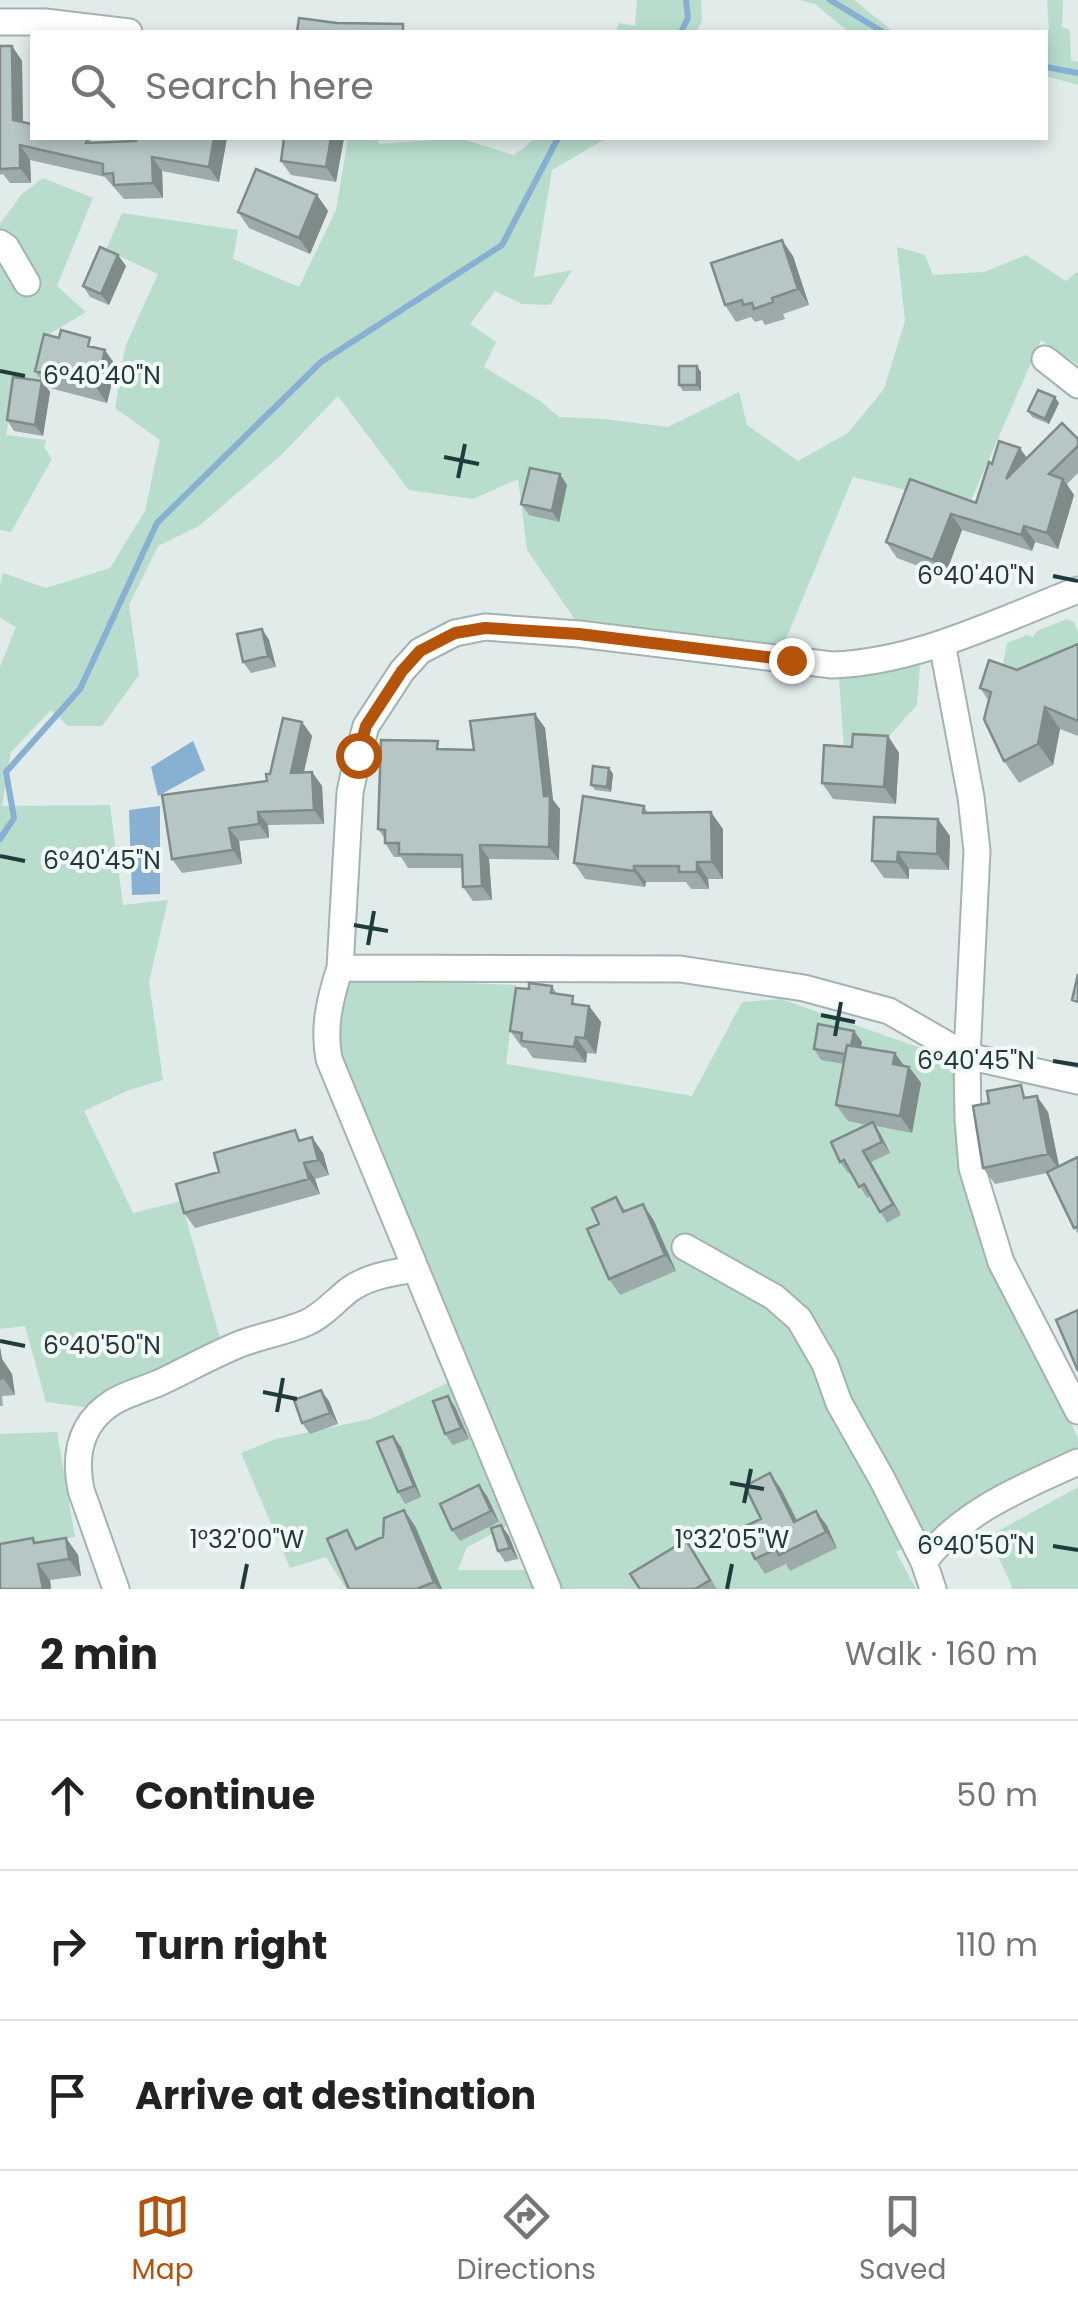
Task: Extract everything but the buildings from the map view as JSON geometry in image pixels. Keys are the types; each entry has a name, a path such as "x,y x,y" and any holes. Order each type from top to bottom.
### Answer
{"street":[{"path":"0,22 45,22 112,30"},
{"path":"0,243 27,283"},
{"path":"1045,360 1078,385"},
{"path":"548,1589 414,1269 326,1044 331,995 340,968 350,792 366,726 420,651 455,633 485,628 579,634 832,665 864,662 942,644 1078,590"},
{"path":"942,644 971,797 977,851 968,1056 972,1168 1001,1262 1078,1411"},
{"path":"340,968 680,968 804,988 889,1010 968,1056 1078,1080"},
{"path":"684,1248 774,1297 799,1320 924,1562 933,1589"},
{"path":"116,1589 78,1474 80,1442 96,1416 111,1403 242,1343 315,1319 352,1287 367,1280 414,1269"},
{"path":"924,1562 948,1534 994,1502 1078,1462"}],"green space":[{"path":"637,0 701,0 702,21 697,30 617,30 619,23 635,26"},
{"path":"800,0 854,0 895,30 847,30 815,4"},
{"path":"1047,0 1063,0 1062,27 1070,30 1071,60 1078,62 1078,85 1048,77"},
{"path":"348,140 378,140 379,144 465,140 514,155 533,140 604,140 552,170 534,277 572,270 550,305 522,304 495,291 470,324 496,342 484,367 559,417 668,427 739,392 747,425 798,461 848,433 884,389 905,321 897,247 925,255 933,275 984,272 1026,255 1066,281 1078,271 1078,365 1041,340 969,505 853,477 783,646 578,624 527,550 518,479 473,499 409,490 338,396 281,455 199,526 158,546 129,605 139,675 102,726 68,726 51,710 11,752 2,806 110,805 123,905 168,900 149,982 163,1080 129,1090 84,1111 133,1213 181,1201 222,1345 91,1408 46,1402 25,1326 0,1329 0,667 16,627 0,618 0,585 3,573 46,588 110,568 145,511 160,440 115,408 125,347 158,274 106,250 122,213 238,230 233,259 299,287 336,210"},
{"path":"43,178 93,198 57,286 86,312 46,336 40,386 15,383 6,435 46,440 44,447 52,459 11,532 0,530 0,224 22,194"},
{"path":"1067,619 1074,622 1078,632 1078,670 1001,675 1007,643 1027,635 1033,637 1037,631"},
{"path":"920,665 917,705 879,747 845,761 839,679"},
{"path":"356,979 516,985 506,1064 692,1096 742,1002 781,999 952,1059 960,1158 1010,1297 1078,1438 1078,1455 896,1552 916,1589 560,1589 343,1064 336,1023 343,988"},
{"path":"456,1379 511,1524 467,1547 458,1570 536,1570 544,1589 346,1589 326,1557 290,1568 241,1453 276,1439 371,1419"},
{"path":"57,1432 75,1537 0,1553 0,1434"},
{"path":"1078,1487 1078,1589 1013,1589 989,1536"}],"water":[{"path":"193,741 205,770 158,796 151,767"},
{"path":"160,806 160,894 132,895 129,810"}],"waterway":[{"path":"682,30 688,18 686,0"},
{"path":"830,0 880,30"},
{"path":"1048,67 1078,73"},
{"path":"0,839 14,818 6,772 80,689 157,523 321,362 502,245 557,140"}],"route":[{"path":"358,755 366,726 402,671 420,651 455,633 485,628 579,634 791,660"}]}
